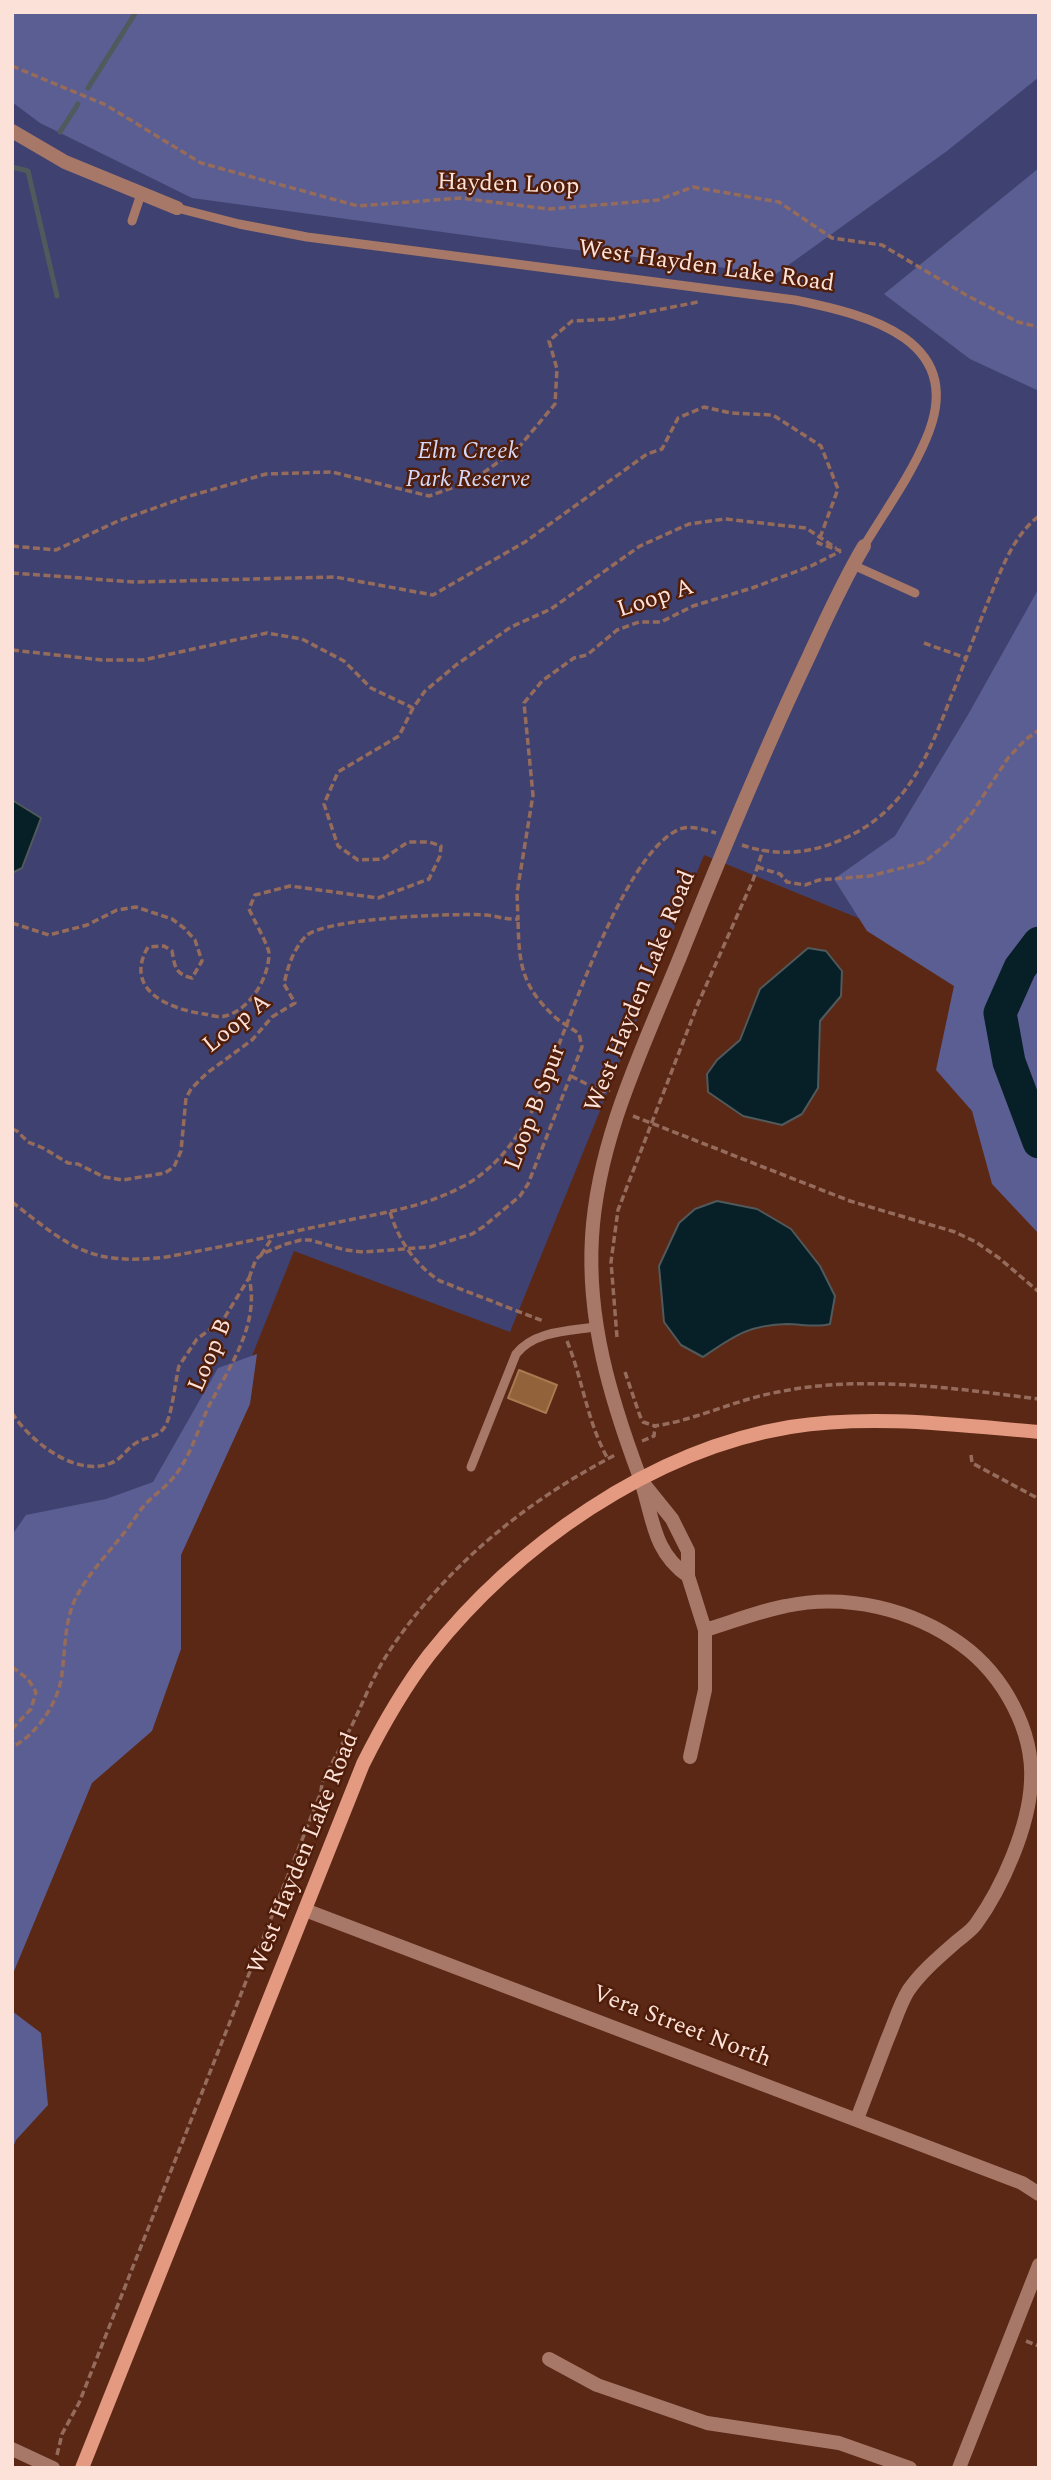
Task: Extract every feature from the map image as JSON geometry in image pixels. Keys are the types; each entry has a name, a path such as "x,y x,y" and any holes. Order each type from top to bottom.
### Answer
{"main road":[{"path":"640,1479 721,1444 761,1433 819,1424 911,1422 1039,1432"},
{"name":"West Hayden Lake Road","path":"82,2468 363,1764 392,1710 428,1656 471,1606 521,1561 585,1513 640,1479"}],"street":[{"name":"West Hayden Lake Road","path":"12,131 65,162 177,208"},
{"name":"West Hayden Lake Road","path":"640,1479 611,1397 596,1327 591,1262 593,1217 604,1154 618,1110 727,838 782,710 864,546"},
{"path":"640,1479 653,1531 672,1566 688,1577"},
{"path":"640,1479 672,1518 688,1551 688,1577 705,1630 705,1690 690,1757"},
{"path":"705,1630 787,1605 818,1602 858,1601 901,1614 941,1629 972,1652 996,1677 1016,1710 1027,1744 1031,1781 1024,1825 1002,1879 975,1926 928,1966 908,1992 857,2119"},
{"name":"Vera Street North","path":"305,1910 857,2119 1022,2183 1039,2194"},
{"path":"959,2468 1039,2264"},
{"path":"549,2359 597,2385 707,2423 772,2435 839,2443 910,2468"},
{"path":"12,2449 53,2468"}],"lane":[{"path":"132,221 141,194"},
{"name":"West Hayden Lake Road","path":"177,208 239,224 320,239 794,300 846,312 890,328 912,342 934,372 937,391 935,412 926,440 913,465 864,546"},
{"path":"853,565 915,593"},
{"path":"471,1467 516,1354 524,1345 532,1339 560,1332 596,1327"}],"path":[{"name":"Hayden Loop","path":"12,66 106,105 201,163 358,206 460,198 549,209 658,200 693,187 779,202 832,238 881,245 987,306 1018,322 1039,327"},
{"path":"12,545 56,550 118,521 183,498 266,474 332,472 429,496 472,481 519,447 555,404 557,369 549,341 572,321 612,319 703,300"},
{"path":"12,573 135,582 335,577 433,595 525,542 647,454 662,449 678,418 704,407 731,413 773,415 821,446 838,489 820,537"},
{"path":"736,843 763,850 792,852 833,844 858,832 892,806 920,770 998,578 1016,542 1039,516"},
{"name":"Loop A","path":"12,923 50,935 87,925 117,910 136,907 172,919 195,940 202,961 192,978 182,975 176,969 172,951 164,946 148,947 143,955 141,971 150,994 159,1001 183,1011 224,1017 250,1002 264,978 269,951 249,909 255,895 290,886 378,898 429,879 440,856 440,846 429,842 408,842 383,859 358,860 338,846 324,804 338,772 399,736 425,691 456,665 512,626 551,609 640,545 689,524 725,519 806,528 841,551 811,566 752,588 693,606 661,622 639,622 617,630 587,655 574,658 542,681 524,703 533,795 517,893 517,919 486,915 375,918 327,927 308,934 290,958 284,984 295,1003 272,1017 252,1040 207,1073 191,1089 186,1098 181,1151 174,1167 165,1173 124,1180 104,1177 78,1164 68,1163 28,1142 18,1131 12,1129"},
{"path":"12,650 102,660 144,660 267,633 302,639 344,662 371,688 413,708"},
{"path":"924,643 967,657"},
{"path":"757,867 780,874 787,882 805,885 819,880 870,876 925,862 946,844 970,816 1008,758 1039,730"},
{"path":"12,1202 64,1242 86,1252 128,1261 166,1257 390,1212 446,1194 471,1181 499,1159 516,1139 531,1113 627,885 646,859 677,830 684,828 717,834"},
{"path":"617,1339 611,1281 618,1210 692,1018 763,850"},
{"path":"517,919 519,961 527,982 555,1017 567,1025"},
{"name":"Loop B Spur","path":"261,1256 286,1244 310,1240 363,1252 430,1247 472,1234 520,1196 533,1174 581,1053 579,1034 567,1025"},
{"path":"571,1076 602,1091 610,1090 625,1096"},
{"path":"618,1110 850,1201 955,1232 999,1258 1039,1292"},
{"path":"390,1212 406,1248 426,1272 440,1281 546,1323 560,1332 575,1361 590,1418 608,1458"},
{"path":"249,1278 252,1268 273,1236"},
{"name":"Loop B","path":"12,1413 21,1426 58,1458 82,1465 102,1466 120,1458 138,1441 153,1437 165,1427 183,1358 197,1339 223,1320 249,1278"},
{"name":"Loop B","path":"12,1747 23,1742 43,1720 61,1683 69,1618 78,1594 143,1506 173,1478 194,1444 212,1400 228,1376 241,1344 252,1298 249,1278"},
{"path":"622,1362 643,1422 655,1426 773,1393 854,1382 907,1384 1039,1399"},
{"path":"654,1436 655,1426"},
{"path":"971,1455 972,1463 1039,1499"},
{"path":"12,1667 28,1679 36,1692 31,1709 12,1729"}],"green space":[{"name":"Elm Creek Park Reserve","path":"12,12 1039,12 1039,992 704,855 510,1332 294,1251 12,1955"}],"shaded area":[{"path":"12,12 1039,12 1039,77 947,151 776,274 192,198 40,123 12,102"},
{"path":"1039,168 1039,391 970,359 884,294"},
{"path":"1039,588 1039,1234 992,1184 972,1111 936,1070 954,986 867,931 834,879 895,836 969,713"},
{"path":"12,800 41,818 22,868 12,873"},
{"path":"808,948 826,951 842,971 841,996 820,1021 818,1088 802,1114 782,1125 743,1116 708,1092 707,1074 717,1060 740,1040 760,989"},
{"path":"717,1201 757,1209 791,1229 820,1266 835,1296 830,1324 787,1324 751,1329 703,1357 681,1345 664,1322 659,1266 679,1223 695,1209"},
{"path":"257,1354 250,1404 181,1555 181,1649 152,1731 92,1783 12,1976 12,1535 26,1515 106,1499 153,1482 218,1368"},
{"path":"12,2011 41,2033 48,2105 16,2140 12,2150"}],"building":[{"path":"519,1370 557,1385 546,1413 508,1398"}],"waterway":[{"path":"88,88 136,12"},
{"path":"60,132 78,104"},
{"path":"12,167 28,171 57,296"},
{"path":"1039,943 1020,968 1000,1013 1009,1062 1039,1142"}]}
